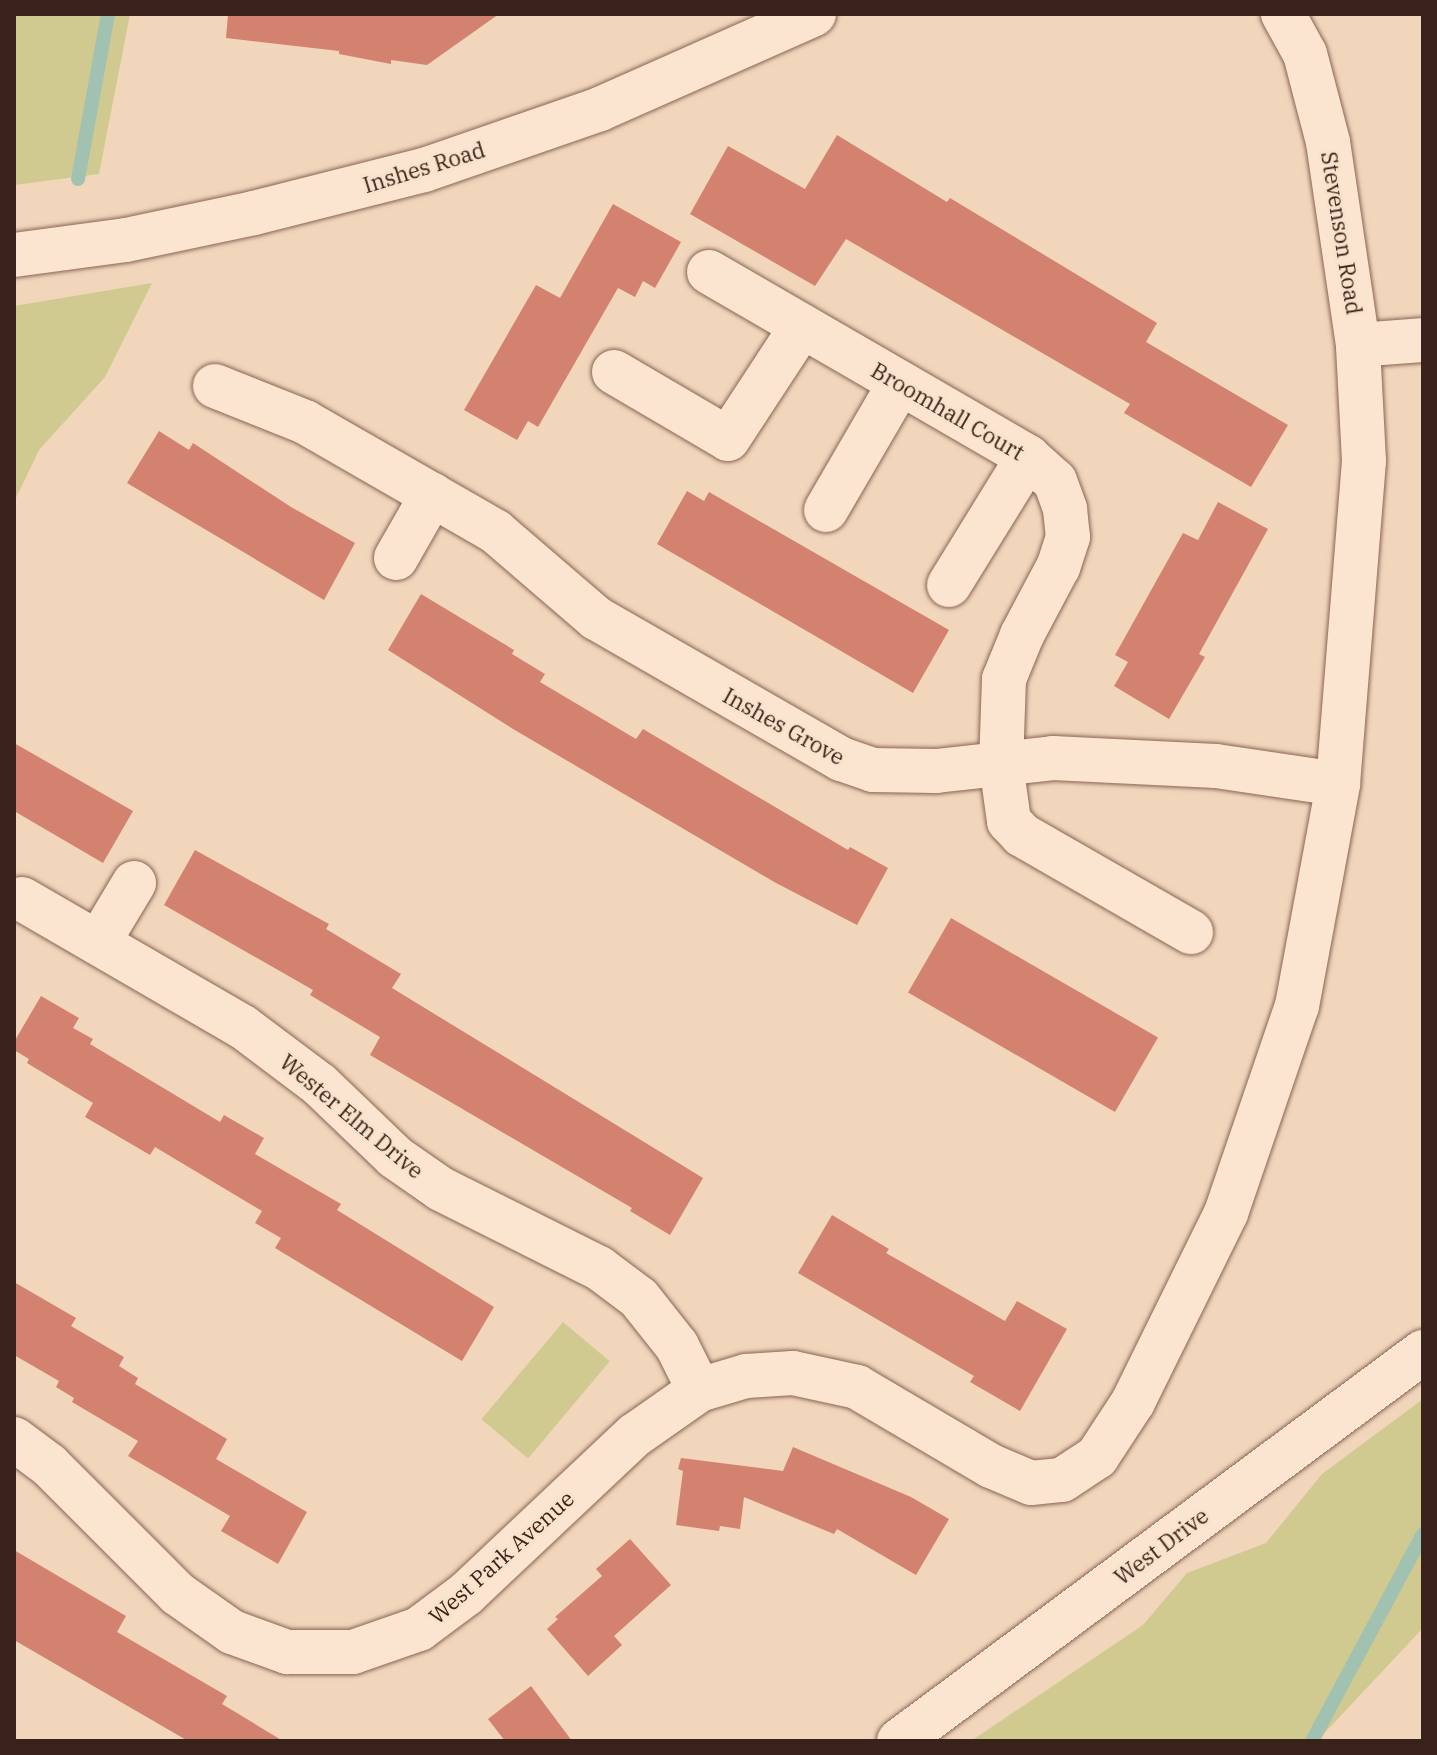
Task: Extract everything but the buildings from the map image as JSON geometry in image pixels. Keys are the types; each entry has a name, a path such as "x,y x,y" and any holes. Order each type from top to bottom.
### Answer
{"street":[{"name":"Inshes Road","path":"14,255 126,240 254,213 424,170 600,109 814,14"},
{"name":"Stevenson Road","path":"1283,14 1305,54 1328,142 1358,345 1364,461 1338,784"},
{"name":"Broomhall Court","path":"709,272 1028,457 1055,481 1065,509 1068,537 1058,567 1022,635 1004,679 1001,764 1009,821 1022,835 1191,932"},
{"path":"614,372 728,439 802,326"},
{"path":"1358,345 1423,340"},
{"path":"826,510 900,383"},
{"name":"Inshes Grove","path":"215,386 305,422 496,532 596,618 841,759 873,770 936,771 1053,758 1216,766 1338,784"},
{"path":"949,585 1028,457"},
{"path":"396,558 432,495"},
{"name":"West Park Avenue","path":"14,1439 49,1465 178,1594 232,1632 287,1652 353,1652 419,1629 466,1594 635,1435 699,1390 746,1376 793,1373 857,1387 991,1466 1031,1483 1062,1480 1097,1457 1133,1402 1226,1213 1297,1006 1338,784"},
{"path":"98,943 134,883"},
{"name":"Wester Elm Drive","path":"22,899 243,1027 319,1084 395,1157 441,1189 599,1268 639,1298 677,1346 699,1390"},
{"name":"West Drive","path":"899,1741 1423,1352"}],"shaded area":[{"path":"14,14 130,14 99,174 14,185"},
{"path":"152,283 105,377 39,450 14,502 14,306"},
{"path":"563,1322 610,1361 528,1458 481,1419"},
{"path":"1423,1399 1423,1628 1317,1741 971,1741 1143,1625 1187,1573 1266,1543 1322,1474"}],"waterway":[{"path":"78,179 108,14"},
{"path":"1312,1741 1423,1534"}]}
